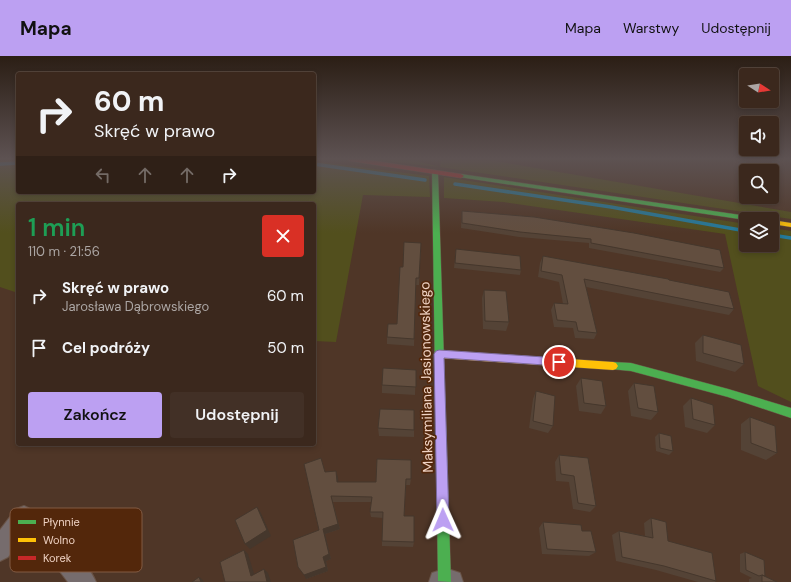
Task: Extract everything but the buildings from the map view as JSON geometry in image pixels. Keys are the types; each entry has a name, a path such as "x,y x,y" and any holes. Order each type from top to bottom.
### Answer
{"street":[{"name":"Maksymiliana Jasionowskiego","path":"435,184 446,582"},
{"path":"513,184 739,217"},
{"path":"779,223 791,225"},
{"path":"439,354 631,367 728,393 791,413"},
{"path":"0,549 10,536"},
{"path":"76,572 84,582"}],"shaded area":[{"path":"0,184 16,184 16,194 316,194 316,184 429,184 430,197 363,195 336,342 316,341 316,202 16,202 16,292 0,287"},
{"path":"444,184 486,184 739,223 739,252 779,252 779,229 791,231 791,402 758,386 725,234 503,202 444,198"},
{"path":"552,184 626,184 791,212 791,219 779,217 779,212 744,212"}],"waterway":[{"path":"455,184 611,207 739,230"},
{"path":"779,236 791,238"}],"traffic: fast":[{"path":"435,184 445,581"},
{"path":"512,184 739,217"},
{"path":"613,366 631,367 728,393 791,413"}],"traffic: slow":[{"path":"779,223 791,225"},
{"path":"439,354 613,366"}],"route":[{"path":"443,520 439,354 559,362"}]}
